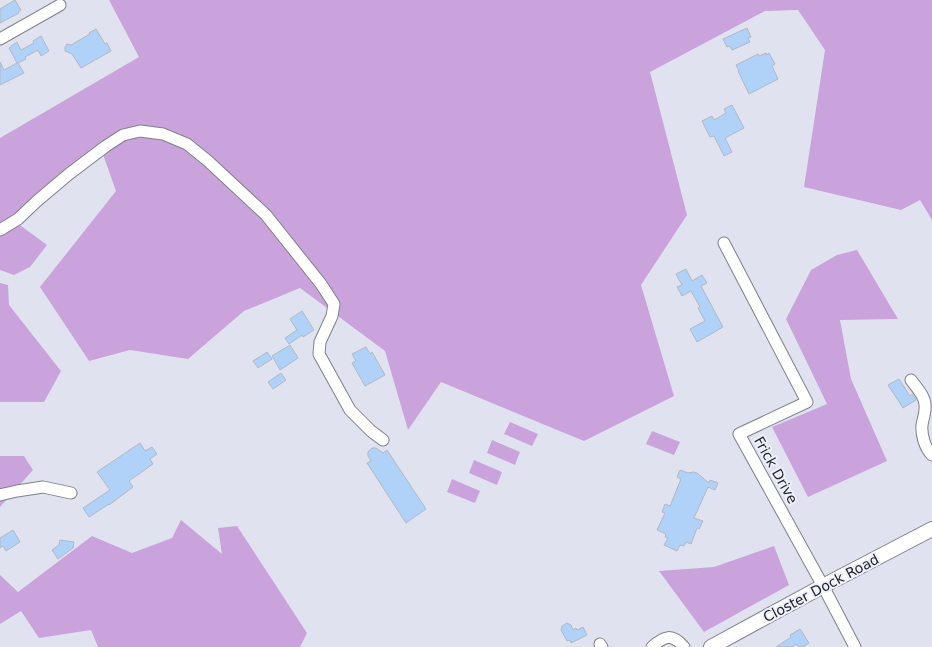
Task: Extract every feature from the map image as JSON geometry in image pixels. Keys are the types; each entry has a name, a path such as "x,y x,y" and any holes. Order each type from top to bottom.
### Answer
{"main road":[{"name":"Closter Dock Road","path":"711,647 932,529"}],"street":[{"path":"0,39 60,5"},
{"path":"0,230 18,219 69,174 123,135 140,131 163,134 187,144 266,215 325,290 334,304 327,330 320,342 319,354 350,410 383,440"},
{"name":"Frick Drive","path":"724,242 807,402 739,434 823,586"},
{"path":"911,380 926,404 922,428 923,437 932,455"},
{"path":"0,495 43,488 71,493"},
{"path":"823,586 855,647"},
{"path":"652,647 660,640 673,638 684,647"}],"shaded area":[{"path":"109,0 932,0 932,220 920,200 901,210 804,187 825,50 798,10 765,11 650,72 687,215 641,285 674,396 584,441 441,382 408,430 385,351 300,288 244,311 188,359 130,350 89,361 40,287 116,191 101,149 13,220 47,245 30,267 14,275 0,270 0,138 139,57"},
{"path":"857,250 898,319 840,320 851,379 887,461 808,497 772,427 827,404 786,319 811,270 837,255"},
{"path":"0,283 8,285 9,305 61,371 44,402 0,402"},
{"path":"510,422 538,434 532,446 504,434"},
{"path":"652,431 680,442 674,455 646,444"},
{"path":"492,440 520,452 515,465 487,453"},
{"path":"0,456 24,456 33,470 0,507"},
{"path":"474,460 502,472 497,485 469,473"},
{"path":"452,479 480,491 475,503 447,492"},
{"path":"181,520 222,554 218,528 237,526 307,633 300,647 98,647 91,630 39,638 21,611 0,624 0,575 18,592 92,536 132,553 172,538"},
{"path":"774,546 789,585 704,632 659,571 714,567"}],"building":[{"path":"15,0 21,10 0,23 0,9"},
{"path":"747,28 751,37 748,38 750,42 732,50 730,46 727,47 723,39"},
{"path":"96,29 111,51 81,68 72,54 65,51 65,47 67,44 71,45"},
{"path":"41,36 49,51 41,56 38,50 25,57 26,59 18,63 24,73 0,85 0,62 4,70 17,63 9,48 17,42 21,50 34,43 33,41"},
{"path":"766,53 766,55 769,53 775,64 772,66 778,79 749,94 736,65 758,54 759,56"},
{"path":"732,105 744,128 725,138 732,152 724,156 714,136 710,137 702,121 712,116 714,120 726,113 724,109"},
{"path":"686,269 692,281 702,275 707,283 701,286 723,327 697,342 690,329 705,321 698,308 700,307 691,291 682,296 677,287 682,285 676,274"},
{"path":"302,311 314,330 303,337 302,335 289,344 285,338 297,330 290,319"},
{"path":"290,345 298,358 280,370 272,356"},
{"path":"366,347 370,354 372,352 385,375 365,386 352,363 356,361 352,354"},
{"path":"267,352 272,359 258,368 253,361"},
{"path":"281,373 286,380 273,389 268,382"},
{"path":"899,379 910,396 912,394 916,400 903,408 888,385"},
{"path":"140,443 145,451 152,447 157,454 150,459 153,464 129,481 133,487 89,517 83,508 110,490 97,472"},
{"path":"372,448 376,448 383,453 387,450 426,509 406,523 367,463 371,461 368,452"},
{"path":"680,470 688,473 697,473 709,483 710,480 718,483 715,490 708,487 694,518 703,521 699,529 697,528 691,544 686,542 684,546 680,545 677,551 664,545 668,538 665,537 666,534 657,530 665,513 662,512 665,504 670,506 681,479 677,477"},
{"path":"13,530 20,542 6,551 3,546 0,548 0,538"},
{"path":"60,540 74,542 73,548 58,559 52,550 59,545"},
{"path":"567,623 571,625 573,630 583,627 587,635 571,643 570,640 567,641 561,630 562,626"},
{"path":"800,629 809,643 803,647 798,647 796,644 792,647 776,647 791,637 790,635"}]}
